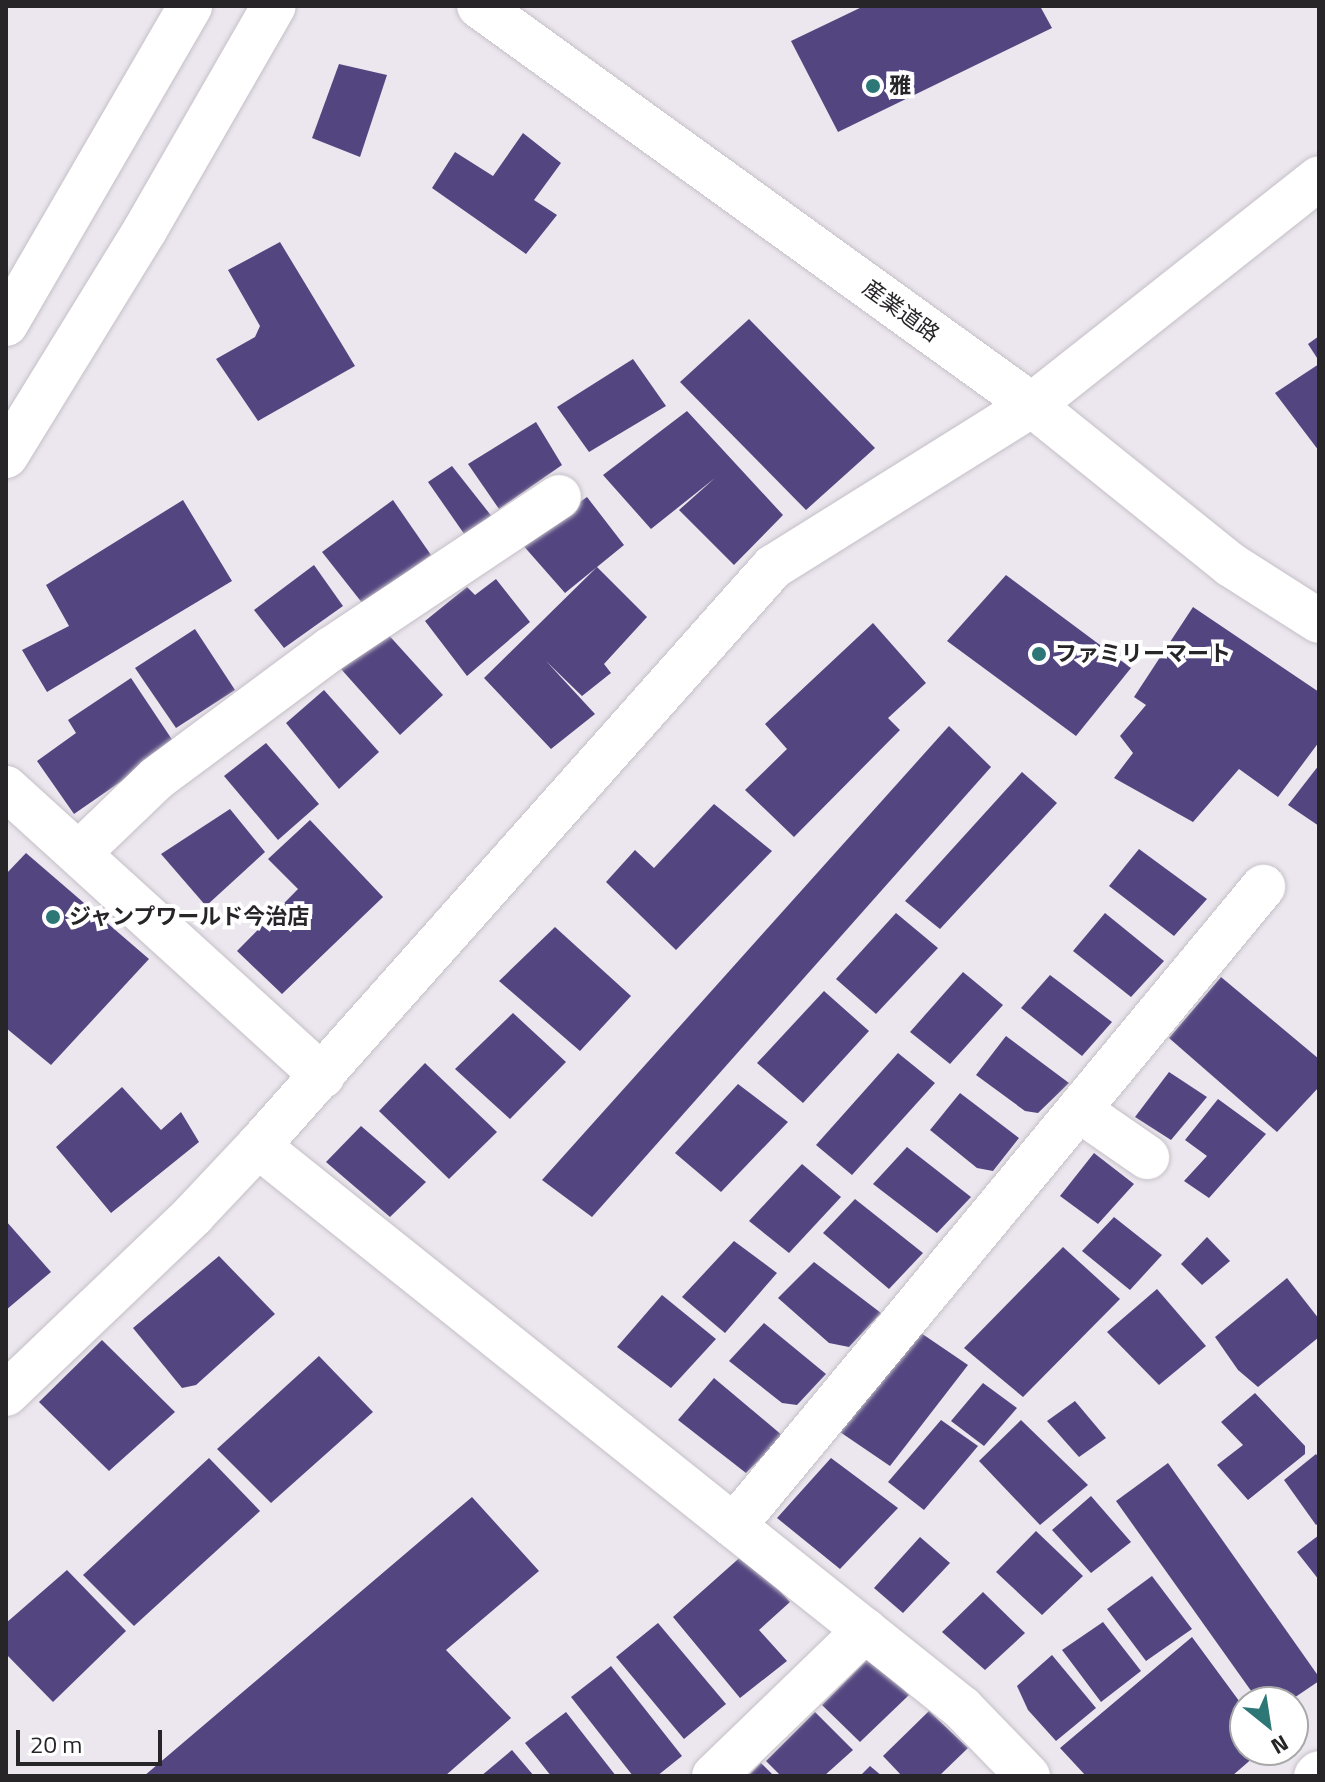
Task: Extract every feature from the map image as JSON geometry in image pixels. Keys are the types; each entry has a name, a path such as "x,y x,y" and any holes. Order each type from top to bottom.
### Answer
{"street":[{"path":"6,324 190,6"},
{"path":"6,456 145,230 274,6"},
{"name":"産業道路","path":"479,6 1032,405 1231,565 1319,621"},
{"path":"6,1394 193,1215 323,1076 773,567 1032,405 1319,178"},
{"path":"79,853 157,778 331,649 559,497"},
{"path":"6,788 323,1076"},
{"path":"734,1526 1263,887"},
{"path":"1079,1110 1147,1157"},
{"path":"258,1146 962,1708 1028,1776"},
{"path":"714,1776 865,1630"}],"building":[{"name":"雅","path":"864,6 1040,6 1052,28 838,132 791,41"},
{"path":"339,64 387,75 360,157 312,138"},
{"path":"523,133 561,163 534,200 557,215 526,254 432,188 455,152 493,176"},
{"path":"280,242 355,366 258,421 216,359 255,337 260,326 228,270"},
{"path":"749,319 875,448 806,510 680,382"},
{"path":"1319,336 1319,361 1308,344"},
{"path":"633,359 666,406 589,452 557,407"},
{"path":"1319,364 1319,451 1275,393"},
{"path":"687,411 783,515 734,565 679,510 715,478 651,529 603,475"},
{"path":"536,422 562,465 499,509 468,464"},
{"path":"452,466 493,518 467,538 428,482"},
{"path":"587,497 624,545 565,593 521,543"},
{"path":"183,500 232,581 47,692 22,650 69,626 46,585"},
{"path":"393,500 431,555 363,604 322,552"},
{"path":"314,565 343,606 284,648 254,610"},
{"path":"597,567 647,617 604,664 611,673 582,696 546,661 595,714 551,749 484,678"},
{"name":"ファミリーマート","path":"1006,575 1131,668 1076,736 947,641"},
{"path":"496,579 530,622 467,676 425,621 467,587 475,595"},
{"path":"1193,607 1319,692 1319,742 1278,797 1239,769 1193,822 1114,778 1133,753 1120,736 1146,705 1134,697"},
{"path":"873,623 926,683 888,718 900,730 794,837 745,790 787,749 765,724"},
{"path":"195,629 235,690 176,728 135,668"},
{"path":"385,631 443,695 400,735 341,669"},
{"path":"131,678 175,744 74,814 37,761 76,733 68,720"},
{"path":"324,690 379,752 339,789 286,723"},
{"path":"949,726 991,767 592,1217 542,1180"},
{"path":"266,743 319,804 278,840 224,776"},
{"path":"1319,765 1319,826 1288,805"},
{"path":"1022,772 1057,803 940,929 905,901"},
{"path":"714,804 772,851 676,950 606,882 635,850 654,868"},
{"path":"230,809 265,852 206,906 161,854"},
{"path":"310,820 383,897 282,994 237,951 298,889 268,859"},
{"path":"1139,849 1207,899 1174,936 1109,886"},
{"name":"ジャンプワールド今治店","path":"26,853 149,959 51,1065 6,1028 6,874"},
{"path":"896,913 938,948 876,1014 836,979"},
{"path":"1105,913 1164,961 1131,997 1073,951"},
{"path":"555,927 631,996 580,1051 499,981"},
{"path":"963,972 1003,1005 950,1064 910,1032"},
{"path":"1050,975 1112,1022 1082,1056 1021,1008"},
{"path":"1221,977 1319,1059 1319,1087 1277,1132 1169,1038"},
{"path":"824,991 869,1031 803,1103 757,1063"},
{"path":"513,1013 566,1062 510,1119 455,1069"},
{"path":"1006,1036 1069,1083 1038,1113 1025,1111 976,1075"},
{"path":"898,1053 935,1083 852,1175 816,1145"},
{"path":"425,1063 497,1132 449,1179 379,1111"},
{"path":"1169,1072 1207,1097 1171,1140 1135,1117"},
{"path":"738,1084 788,1122 721,1192 675,1153"},
{"path":"122,1087 161,1130 181,1112 199,1142 111,1213 56,1147"},
{"path":"960,1093 1019,1138 993,1171 977,1168 930,1130"},
{"path":"1218,1099 1266,1134 1209,1198 1184,1181 1207,1156 1185,1140"},
{"path":"361,1126 426,1182 390,1217 326,1162"},
{"path":"907,1147 971,1197 937,1233 873,1184"},
{"path":"1094,1153 1134,1184 1098,1224 1060,1196"},
{"path":"802,1164 841,1197 789,1253 749,1221"},
{"path":"855,1199 923,1253 889,1289 823,1233"},
{"path":"1114,1217 1162,1255 1130,1290 1082,1251"},
{"path":"6,1221 51,1272 6,1310"},
{"path":"1207,1237 1230,1261 1202,1285 1181,1264"},
{"path":"734,1241 777,1273 725,1333 682,1297"},
{"path":"1063,1247 1120,1299 1023,1397 964,1348"},
{"path":"219,1256 275,1314 196,1385 182,1388 133,1328"},
{"path":"814,1262 881,1313 849,1347 829,1343 778,1298"},
{"path":"1287,1278 1319,1319 1319,1337 1258,1387 1238,1370 1215,1337"},
{"path":"1157,1289 1206,1346 1159,1385 1107,1332"},
{"path":"662,1295 716,1339 671,1388 617,1347"},
{"path":"764,1323 826,1374 797,1405 782,1403 729,1361"},
{"path":"918,1331 968,1365 890,1466 840,1432"},
{"path":"102,1340 175,1412 109,1471 39,1402"},
{"path":"319,1356 373,1412 271,1503 217,1449"},
{"path":"714,1378 783,1436 746,1473 678,1420"},
{"path":"983,1383 1017,1408 984,1446 951,1421"},
{"path":"1255,1393 1305,1446 1305,1454 1248,1500 1217,1465 1243,1445 1221,1422"},
{"path":"1075,1401 1106,1438 1079,1457 1047,1421"},
{"path":"941,1420 978,1446 924,1510 888,1482"},
{"path":"1021,1420 1088,1485 1040,1525 979,1461"},
{"path":"1316,1454 1319,1458 1319,1523 1316,1525 1284,1480"},
{"path":"209,1458 260,1511 134,1626 83,1575"},
{"path":"831,1458 898,1508 840,1569 777,1518"},
{"path":"1168,1463 1319,1681 1309,1688 1248,1686 1116,1501"},
{"path":"1091,1496 1131,1542 1091,1573 1052,1530"},
{"path":"472,1497 539,1571 446,1650 511,1718 445,1776 144,1776"},
{"path":"1036,1531 1083,1576 1042,1615 996,1572"},
{"path":"1319,1535 1319,1580 1297,1552"},
{"path":"920,1537 950,1563 903,1613 874,1588"},
{"path":"745,1553 790,1602 759,1630 787,1661 740,1698 673,1617"},
{"path":"67,1570 126,1631 53,1702 6,1654 6,1623"},
{"path":"1152,1576 1192,1629 1146,1661 1107,1609"},
{"path":"983,1592 1025,1633 985,1670 942,1632"},
{"path":"1103,1622 1141,1671 1101,1702 1062,1650"},
{"path":"658,1623 726,1704 684,1739 616,1657"},
{"path":"1192,1637 1229,1687 1229,1766 1244,1766 1232,1776 1086,1776 1060,1748"},
{"path":"1052,1655 1096,1708 1056,1741 1028,1710 1017,1686"},
{"path":"870,1657 909,1695 860,1742 822,1705"},
{"path":"611,1666 682,1756 657,1776 633,1776 571,1697"},
{"path":"929,1711 968,1748 939,1776 902,1776 883,1756"},
{"path":"566,1712 616,1776 551,1776 525,1743"},
{"path":"815,1712 853,1750 824,1776 781,1776 766,1761"},
{"path":"512,1750 534,1776 481,1776"},
{"path":"761,1763 774,1776 748,1776"},
{"path":"870,1766 882,1776 860,1776"}],"place":[{"name":"雅","path":"873,86"},
{"name":"ファミリーマート","path":"1039,654"},
{"name":"ジャンプワールド今治店","path":"53,917"}]}
